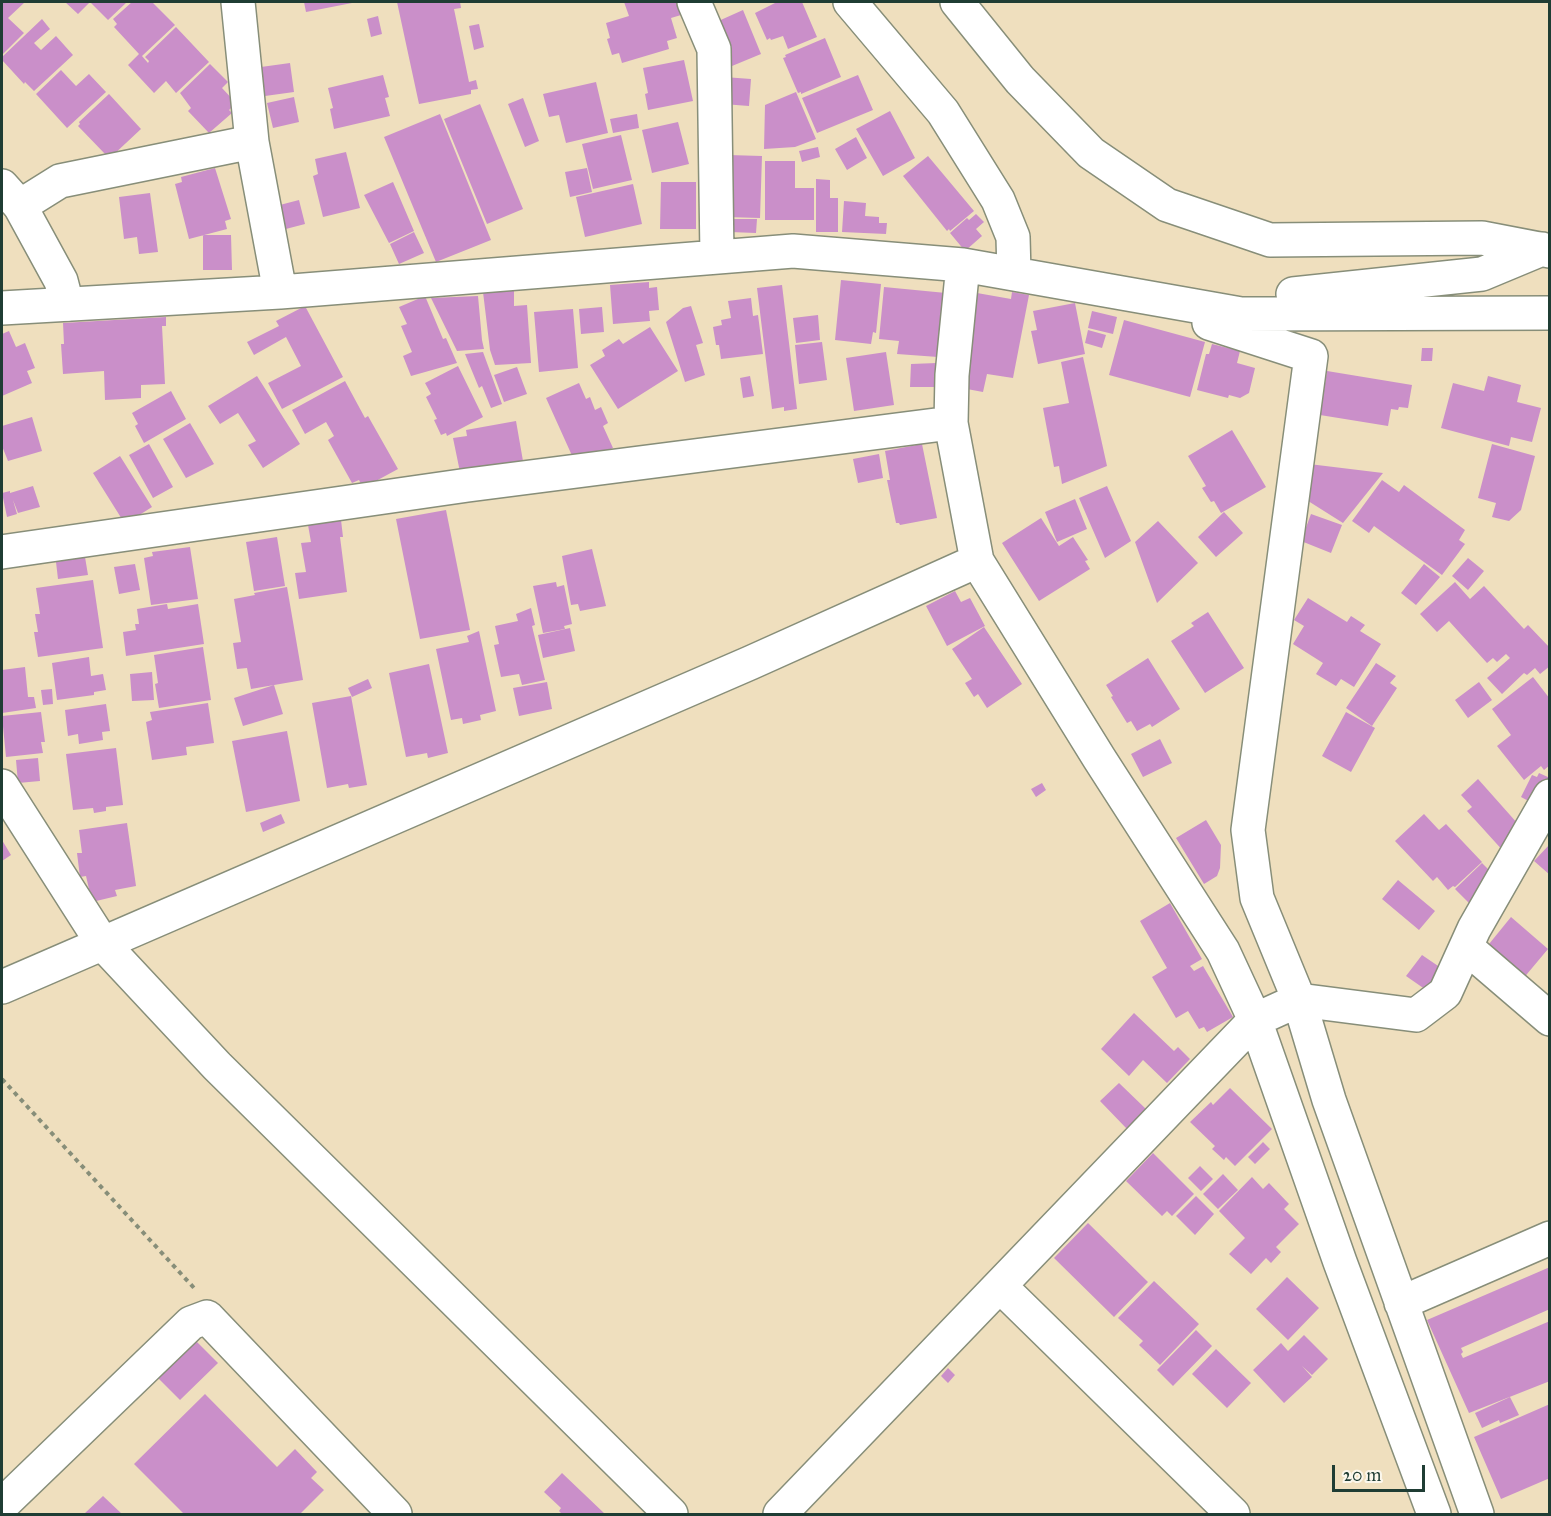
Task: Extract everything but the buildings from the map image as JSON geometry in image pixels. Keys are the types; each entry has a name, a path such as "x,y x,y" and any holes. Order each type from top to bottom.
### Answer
{"street":[{"path":"238,2 252,142 280,292"},
{"path":"694,2 714,49 717,257"},
{"path":"850,2 943,111 998,200 1013,237 1014,273"},
{"path":"957,2 1020,80 1091,153 1167,205 1270,240 1482,238 1546,249"},
{"path":"67,304 61,281 11,196 60,181 252,142"},
{"path":"1184,305 1482,274 1546,249"},
{"path":"2,308 280,292 792,251 963,265 1241,314 1550,312"},
{"path":"963,265 952,375 951,423 977,561 1099,758 1223,951 1255,1020 1340,1262 1434,1515"},
{"path":"1184,305 1202,321 1311,356 1248,830 1257,898 1299,1000 1329,1100 1477,1515"},
{"path":"2,552 468,485 951,423"},
{"path":"2,987 750,663 977,561"},
{"path":"2,786 103,944 217,1066 671,1515"},
{"path":"780,1515 1255,1020 1299,1000 1416,1015 1445,993 1474,929 1550,796"},
{"path":"1466,947 1550,1019"},
{"path":"1401,1303 1550,1238"},
{"path":"1001,1287 1233,1515"},
{"path":"2,1505 191,1323 207,1317 394,1515"}],"path":[{"path":"2,1079 195,1289 207,1317"}]}
